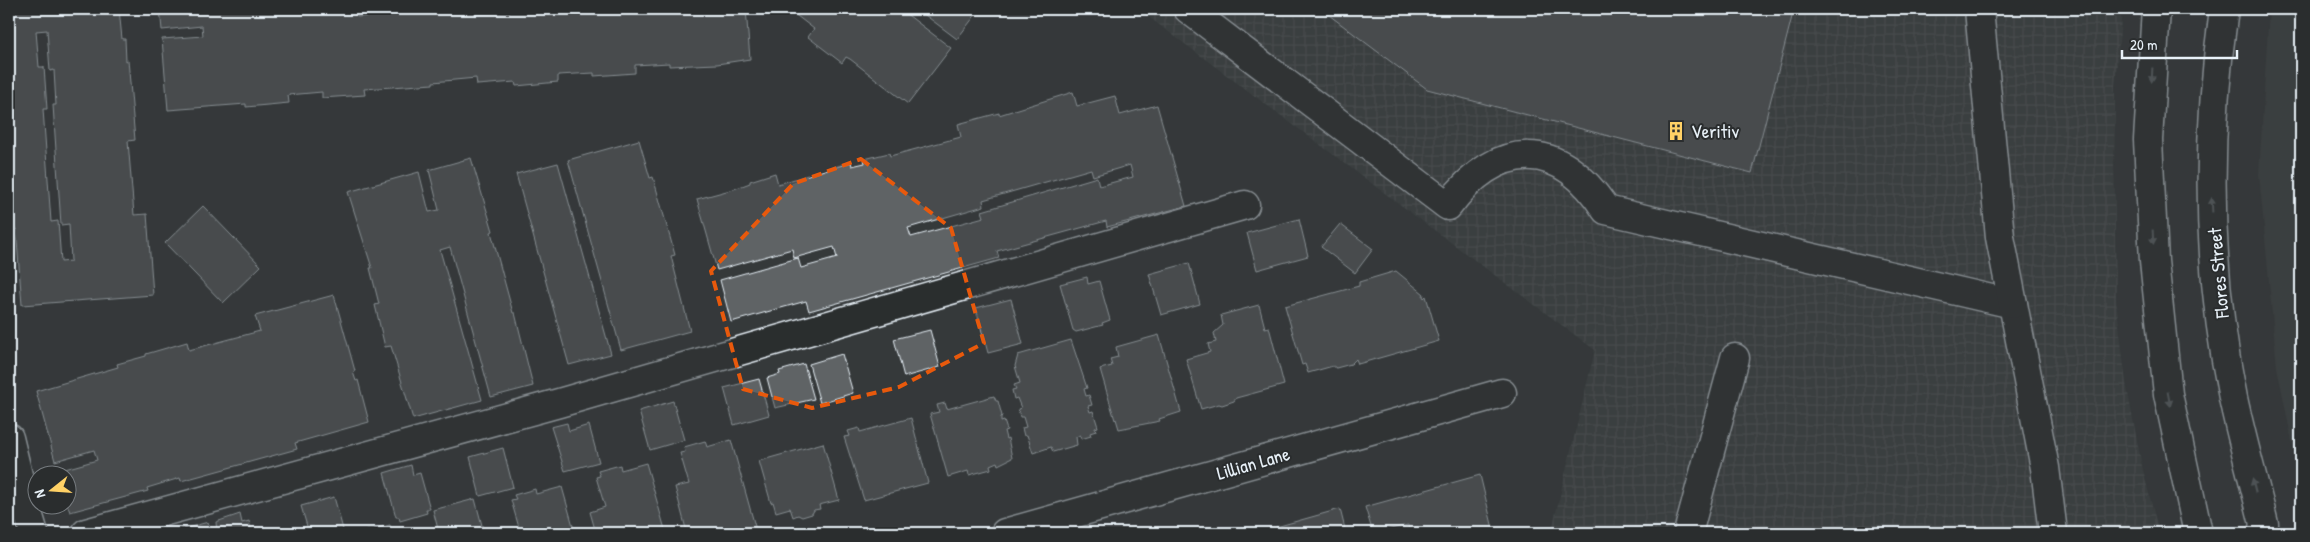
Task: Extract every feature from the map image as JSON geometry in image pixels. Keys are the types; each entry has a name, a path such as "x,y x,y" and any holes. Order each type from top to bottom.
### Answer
{"street":[{"path":"1979,9 2000,237 2045,468 2053,533"},
{"path":"2156,9 2148,140 2154,261 2168,394 2198,533"},
{"name":"Flores Street","path":"2224,9 2217,58 2211,173 2217,291 2233,397 2264,524 2262,533"},
{"path":"1198,12 1448,206 1474,176 1511,157 1530,156 1550,160 1581,178 1606,210 2013,304"},
{"path":"86,533 559,403 1245,205"},
{"path":"1688,533 1735,358"},
{"name":"Lillian Lane","path":"1004,533 1502,393"},
{"path":"9,438 16,502 34,533"}],"highlighted area":[{"path":"861,159 951,228 984,343 899,387 812,408 743,389 711,271 793,184"}],"shaded area":[{"path":"1138,9 2122,9 2115,86 2116,300 2126,383 2142,466 2159,533 1551,533 1595,350"},
{"path":"2269,9 2301,9 2301,486 2277,367 2259,174"}],"building":[{"path":"9,9 119,9 122,39 125,39 126,61 128,60 135,140 128,141 134,215 147,214 153,295 22,305 16,228 9,229","holes":["47,30 50,71 54,70 56,105 53,105 61,225 69,224 71,261 61,262 58,221 51,222 43,109 47,109 44,67 39,67 36,31"]},
{"path":"160,9 357,9 357,17 467,9 474,9 475,15 510,12 509,9 746,9 750,59 717,64 669,66 669,63 635,65 635,73 594,76 594,73 558,75 558,82 516,86 515,82 477,85 476,78 433,82 433,84 364,89 365,95 322,98 322,92 288,95 289,103 246,107 246,104 168,110 162,39 203,36 202,26 162,30"},
{"path":"788,9 900,9 951,48 908,104 850,59 846,57 842,63 808,37 814,29"},
{"path":"917,9 980,9 957,39"},
{"name":"Veritiv","path":"1321,9 1794,9 1752,173 1427,89"},
{"path":"1073,92 1077,106 1115,96 1120,115 1157,105 1186,206 1107,227 1106,221 997,251 999,258 809,311 806,301 731,322 720,280 798,258 801,268 837,258 834,247 794,258 792,249 717,270 697,199 734,189 750,183 750,181 775,173 778,184 851,162 852,166 865,163 864,159 889,153 890,156 961,137 958,124 999,113 999,115","holes":["1130,165 1133,177 1099,186 1097,177 982,211 984,217 911,237 908,228 984,206 983,200 1091,169 1093,176"]},
{"path":"639,140 650,178 653,177 675,255 671,256 690,331 621,350 568,160"},
{"path":"471,158 493,231 491,232 513,313 515,313 533,386 491,397 450,247 440,250 482,400 413,419 391,346 385,347 375,305 379,304 370,268 372,268 348,192 419,172 429,212 439,210 429,170"},
{"path":"558,163 611,354 569,365 516,174"},
{"path":"203,206 261,266 223,303 165,243"},
{"path":"1299,219 1308,256 1257,270 1247,233"},
{"path":"1340,224 1373,249 1355,273 1321,247"},
{"path":"1189,263 1200,304 1161,315 1149,274"},
{"path":"1396,271 1424,294 1424,298 1426,296 1439,341 1358,364 1356,359 1351,364 1336,368 1333,366 1308,373 1305,364 1302,365 1285,306 1359,286 1359,282"},
{"path":"1087,277 1088,284 1099,281 1110,320 1102,323 1103,325 1076,332 1073,330 1060,284"},
{"path":"334,295 355,371 353,372 356,381 358,380 369,422 295,443 297,449 181,481 180,478 147,488 148,491 78,510 78,465 97,460 94,450 55,461 36,391 118,367 117,364 187,342 189,350 260,331 255,316"},
{"path":"1011,299 1023,344 988,353 976,308"},
{"path":"1259,305 1265,328 1269,327 1284,385 1236,398 1234,401 1222,405 1219,404 1201,409 1186,359 1210,352 1208,344 1216,342 1214,333 1223,325 1221,315"},
{"path":"930,330 940,367 904,377 894,339"},
{"path":"1159,335 1181,412 1159,419 1160,421 1119,429 1100,369 1112,366 1110,359 1118,357 1116,347"},
{"path":"1071,340 1087,388 1084,389 1086,396 1089,395 1092,405 1088,406 1090,412 1093,411 1098,427 1095,428 1096,431 1090,433 1091,436 1081,439 1080,435 1076,437 1077,445 1053,452 1051,447 1033,453 1027,435 1024,436 1022,428 1026,427 1023,417 1020,417 1018,409 1021,408 1017,398 1014,399 1012,390 1016,389 1014,385 1020,383 1015,366 1018,355"},
{"path":"842,354 853,393 820,403 809,364"},
{"path":"804,364 814,399 775,408 767,378 780,374 779,371"},
{"path":"759,379 769,415 734,425 724,388"},
{"path":"994,396 996,401 998,401 1002,416 1001,422 1004,421 1007,430 1004,431 1006,439 1008,438 1012,458 998,465 997,462 990,465 991,469 969,475 968,471 948,477 930,414 939,412 937,405 945,403 947,409"},
{"path":"673,401 684,440 650,450 639,411"},
{"path":"911,418 928,483 864,500 844,437 850,436 848,431 859,428 860,432"},
{"path":"567,423 569,431 589,425 599,462 565,471 551,427"},
{"path":"731,440 756,530 746,533 690,533 689,528 686,529 675,487 689,484 680,453 685,452 684,447 705,441 707,447"},
{"path":"823,443 839,500 819,505 820,509 814,510 812,514 802,517 798,515 793,517 790,508 776,512 773,502 771,503 759,461"},
{"path":"503,448 513,487 480,496 470,457"},
{"path":"646,463 666,533 596,533 590,512 605,507 596,477 600,476 598,471 620,465 621,470"},
{"path":"411,465 413,475 420,473 430,509 426,509 427,513 400,521 399,517 396,517 384,473"},
{"path":"1480,475 1494,533 1410,533 1408,525 1373,533 1365,507"},
{"path":"562,487 575,533 511,533 520,531 511,500 516,499 514,495 535,489 536,494"},
{"path":"334,497 344,533 309,533 301,506"},
{"path":"475,499 484,533 439,533 433,510"},
{"path":"1340,509 1346,533 1278,533 1276,527"},
{"path":"240,514 242,523 249,521 252,533 217,533 216,522"},
{"path":"208,522 212,533 181,533 180,530"},
{"path":"390,525 392,533 359,533"}],"place":[{"name":"Veritiv","path":"1676,131"}]}
